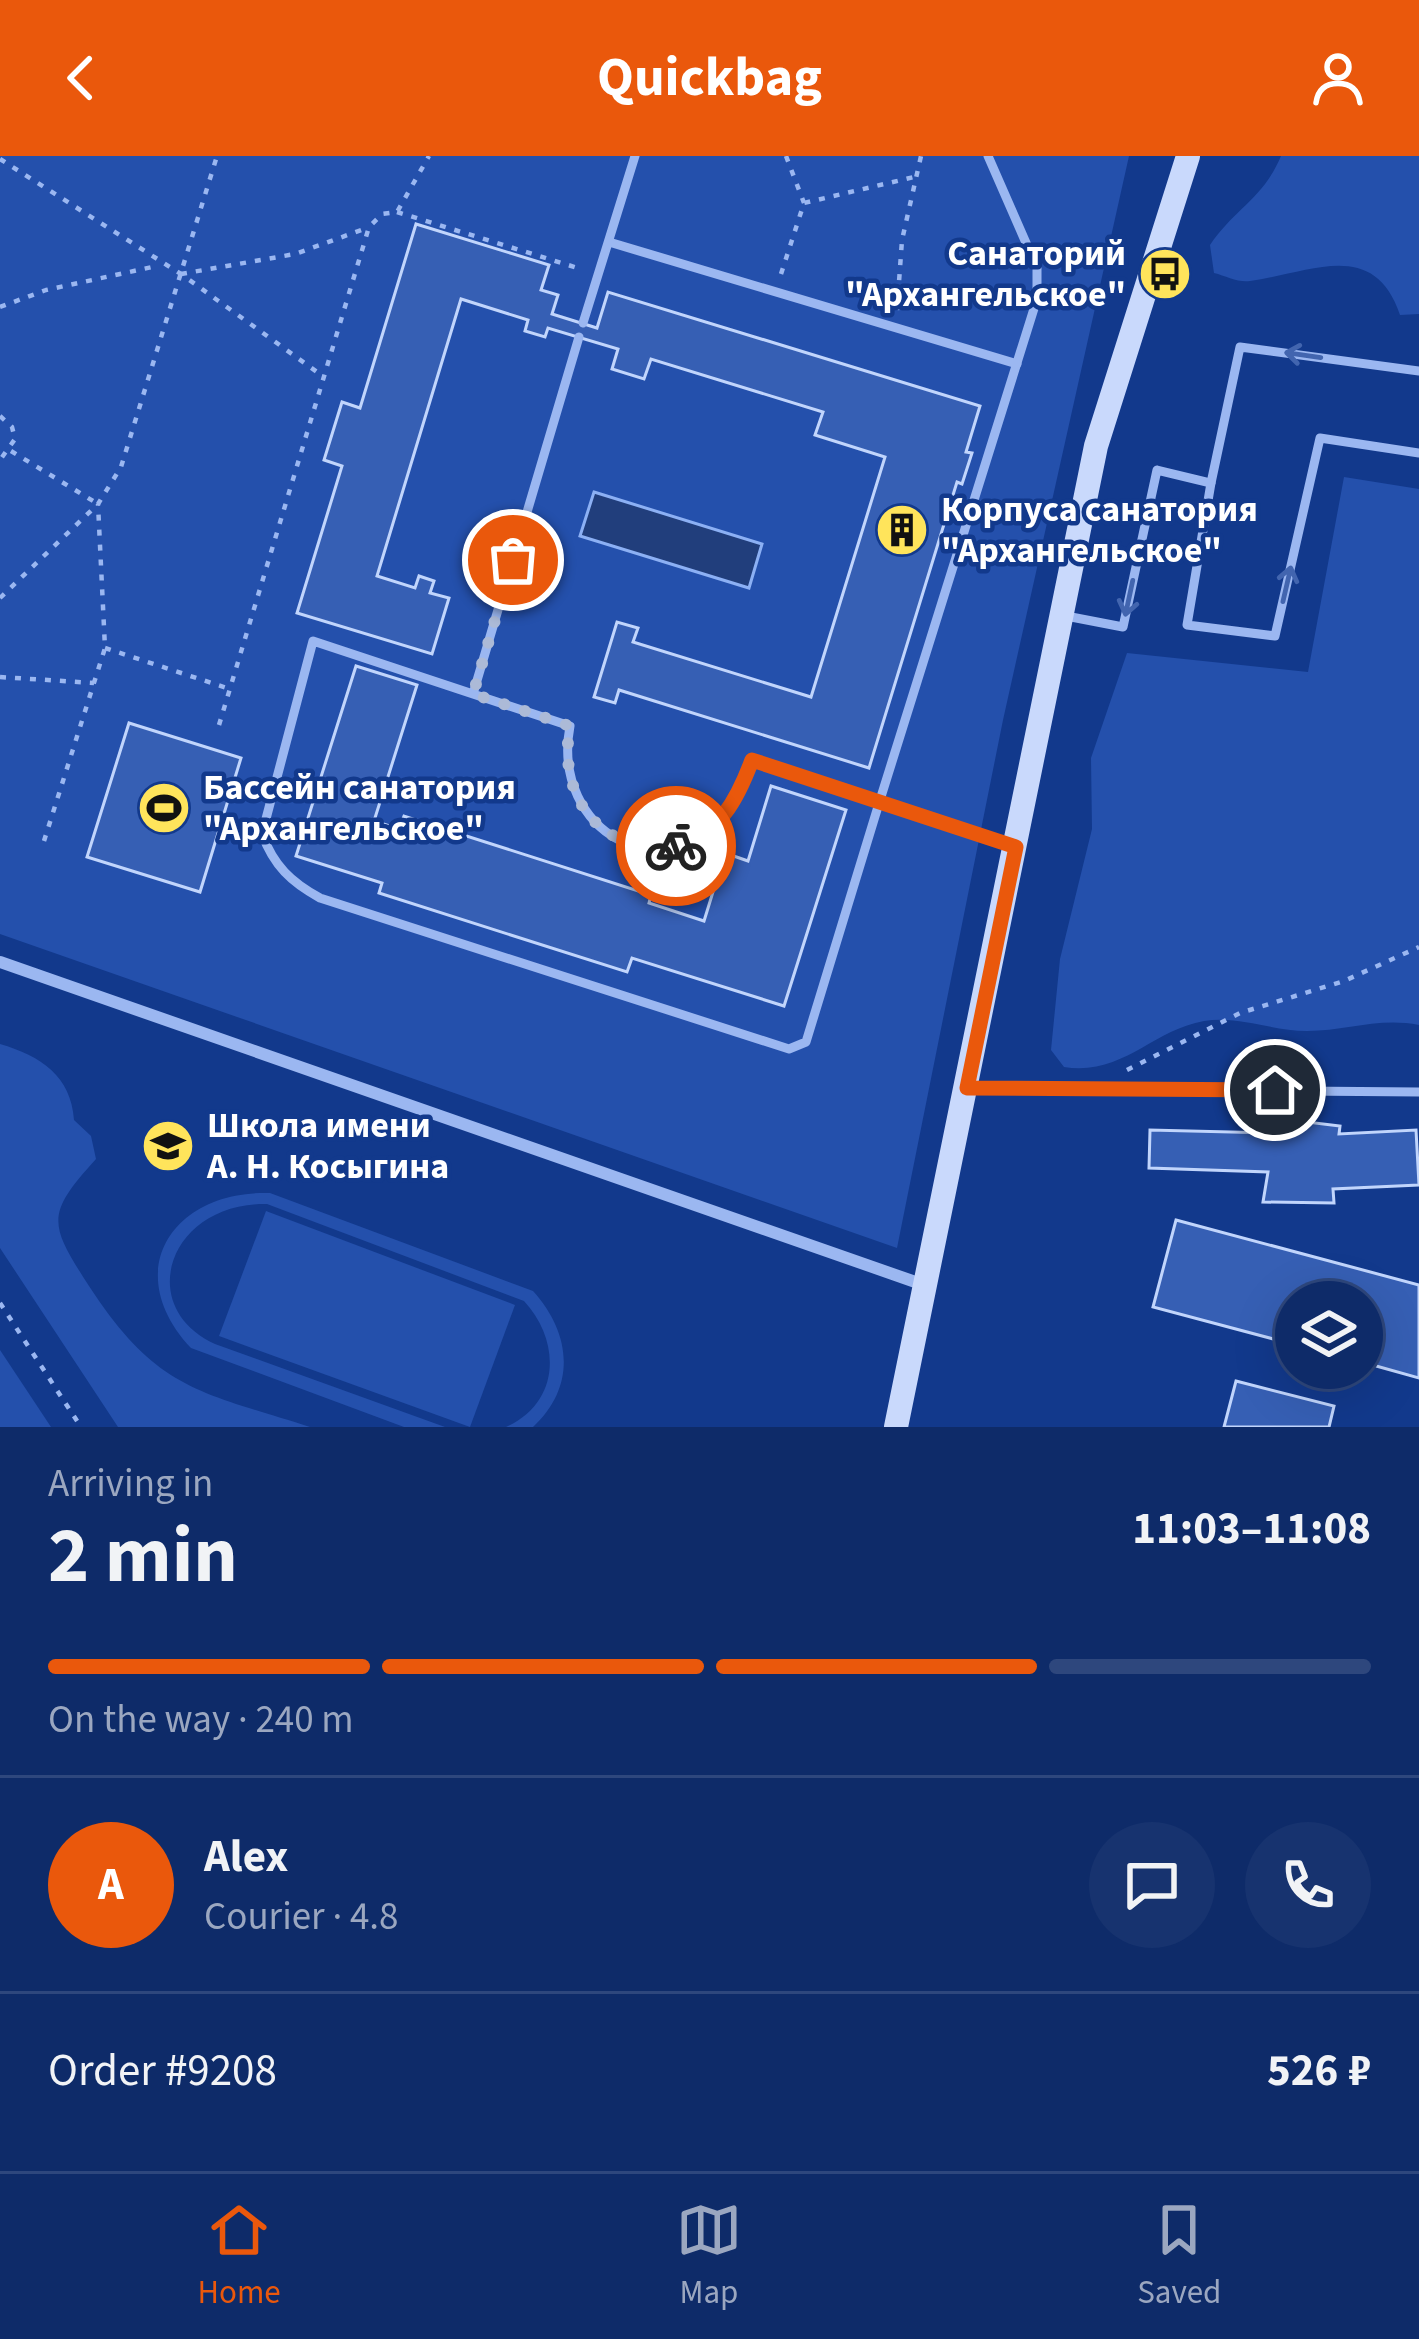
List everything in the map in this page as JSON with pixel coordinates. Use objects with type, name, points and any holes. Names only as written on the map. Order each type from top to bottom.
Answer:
[{"type":"street","points":[[896,1427],[1096,446],[1188,156]]},
{"type":"street","points":[[0,962],[926,1286]]},
{"type":"lane","points":[[583,323],[635,156]]},
{"type":"lane","points":[[988,156],[1037,268],[1036,299],[880,800],[812,1028],[806,1042],[789,1049],[320,898],[292,883],[270,856],[262,834],[313,641],[570,726],[565,754],[568,782],[580,808],[600,829],[625,843],[653,848],[681,845],[707,832],[728,813],[752,760],[880,800],[1016,847]]},
{"type":"lane","points":[[609,242],[1017,364]]},
{"type":"lane","points":[[473,694],[579,337]]},
{"type":"lane","points":[[1419,371],[1240,347],[1187,625],[1275,635],[1319,438],[1419,452]]},
{"type":"lane","points":[[1062,615],[1123,627],[1156,470],[1211,483]]},
{"type":"lane","points":[[967,1088],[1419,1092]]},
{"type":"path","points":[[0,598],[98,504],[121,467],[217,156]]},
{"type":"path","points":[[398,212],[429,156]]},
{"type":"path","points":[[776,291],[804,203],[786,156]]},
{"type":"path","points":[[896,327],[914,178],[921,156]]},
{"type":"path","points":[[0,159],[160,265],[181,274],[324,377]]},
{"type":"path","points":[[804,203],[914,178]]},
{"type":"path","points":[[181,274],[295,254],[369,227],[382,214],[398,212],[599,275]]},
{"type":"path","points":[[219,725],[369,227]]},
{"type":"path","points":[[0,307],[46,290],[160,265]]},
{"type":"path","points":[[0,416],[12,427],[11,451],[0,460]]},
{"type":"path","points":[[11,451],[98,504]]},
{"type":"path","points":[[44,841],[106,649],[98,504]]},
{"type":"path","points":[[106,649],[230,688]]},
{"type":"path","points":[[0,677],[94,683]]},
{"type":"path","points":[[1124,1072],[1240,1013],[1344,981],[1419,946]]},
{"type":"path","points":[[0,1303],[81,1427]]},
{"type":"shaded area","points":[[0,156],[1129,156],[1003,720],[897,1248],[0,934]]},
{"type":"shaded area","points":[[1281,156],[1419,156],[1419,314],[1400,315],[1389,291],[1357,268],[1317,268],[1246,281],[1214,273],[1210,245],[1266,183]]},
{"type":"shaded area","points":[[1344,477],[1419,489],[1419,1025],[1307,1031],[1204,1021],[1103,1065],[1064,1067],[1051,1050],[1060,959],[1092,829],[1091,758],[1127,653],[1308,672]]},
{"type":"shaded area","points":[[594,492],[762,544],[749,588],[580,536]]},
{"type":"shaded area","points":[[0,1044],[51,1070],[67,1091],[74,1120],[91,1136],[96,1159],[68,1194],[58,1220],[66,1248],[113,1320],[136,1347],[183,1382],[310,1427],[118,1427],[0,1248]]},
{"type":"shaded area","points":[[270,1193],[533,1291],[555,1324],[564,1359],[557,1394],[547,1411],[533,1427],[506,1427],[537,1402],[550,1370],[545,1334],[524,1301],[267,1204],[234,1208],[206,1220],[186,1237],[174,1259],[170,1282],[175,1306],[190,1327],[215,1344],[445,1427],[404,1427],[191,1348],[170,1319],[159,1291],[159,1264],[167,1240],[183,1220],[207,1205]]},
{"type":"shaded area","points":[[266,1211],[515,1305],[470,1427],[219,1336]]},
{"type":"shaded area","points":[[0,1350],[51,1427],[0,1427]]},
{"type":"building","name":"Корпуса санатория \"Архангельское\"","points":[[416,224],[549,265],[541,290],[558,295],[552,314],[597,328],[608,292],[980,406],[966,452],[972,453],[962,484],[957,482],[869,768],[619,690],[615,703],[594,697],[617,622],[638,628],[633,642],[811,697],[885,457],[815,435],[823,412],[651,359],[644,379],[612,369],[618,349],[548,328],[545,337],[525,331],[528,320],[461,299],[377,576],[415,588],[419,576],[434,581],[430,593],[449,598],[432,654],[297,613],[342,466],[324,460],[342,402],[360,408]]},
{"type":"building","points":[[356,666],[417,685],[374,821],[399,829],[404,816],[651,895],[649,903],[704,921],[725,853],[748,861],[771,786],[846,810],[784,1006],[632,958],[627,972],[379,893],[382,883],[296,856]]},
{"type":"building","name":"Бассейн санатория \"Архангельское\"","points":[[129,723],[241,758],[200,892],[87,857]]},
{"type":"building","points":[[1274,1118],[1340,1126],[1339,1134],[1416,1130],[1419,1185],[1333,1189],[1334,1203],[1263,1202],[1268,1172],[1149,1168],[1150,1130],[1272,1133]]},
{"type":"building","points":[[1176,1220],[1419,1285],[1419,1378],[1383,1368],[1383,1281],[1275,1281],[1275,1339],[1153,1307]]},
{"type":"building","points":[[1236,1381],[1334,1406],[1329,1427],[1224,1427]]},
{"type":"way so far","points":[[513,560],[473,694],[570,726],[565,754],[568,782],[580,808],[600,829],[625,843],[676,846]]},
{"type":"place","name":"Санаторий \"Архангельское\"","points":[[1165,274]]},
{"type":"place","name":"Корпуса санатория \"Архангельское\"","points":[[902,530]]},
{"type":"place","name":"Бассейн санатория \"Архангельское\"","points":[[164,808]]},
{"type":"place","name":"Школа имени А. Н. Косыгина","points":[[168,1146]]},
{"type":"route","points":[[676,846],[707,832],[728,813],[752,760],[1016,847],[967,1088],[1275,1090]]}]
